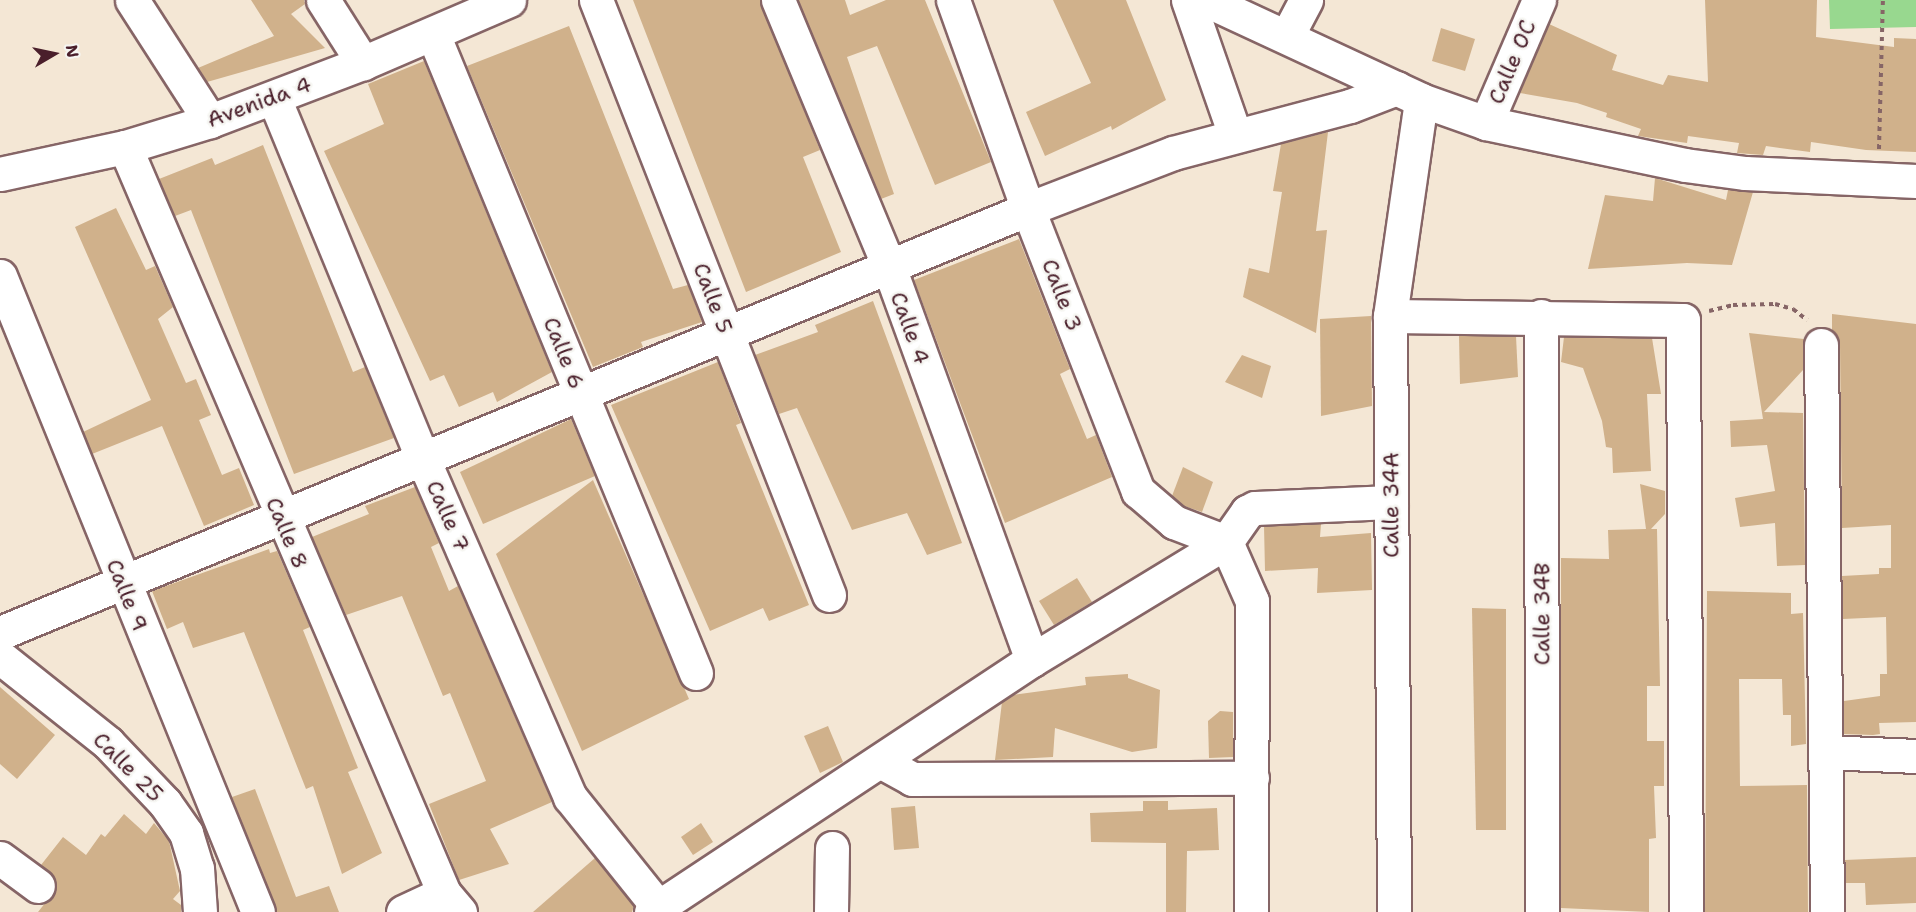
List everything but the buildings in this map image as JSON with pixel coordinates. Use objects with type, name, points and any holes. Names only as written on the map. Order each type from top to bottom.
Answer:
[{"type":"street","points":[[132,0],[210,120]]},
{"type":"street","points":[[322,0],[363,63]]},
{"type":"street","name":"Avenida 4","points":[[0,174],[125,147],[210,120],[363,63],[509,0]]},
{"type":"street","name":"Calle 5","points":[[596,0],[829,595]]},
{"type":"street","name":"Calle 4","points":[[778,0],[889,267],[1032,660]]},
{"type":"street","name":"Calle 3","points":[[953,0],[1028,209],[1138,491],[1173,522],[1226,542]]},
{"type":"street","points":[[1188,0],[1235,135]]},
{"type":"street","points":[[1206,0],[1409,94],[1486,123],[1684,165],[1745,174],[1916,181]]},
{"type":"street","points":[[1287,36],[1306,0]]},
{"type":"street","name":"Calle 0C","points":[[1486,123],[1539,0]]},
{"type":"street","name":"Calle 6","points":[[433,34],[696,673]]},
{"type":"street","points":[[0,633],[1028,209],[1173,153],[1350,106],[1409,94]]},
{"type":"street","name":"Calle 34A","points":[[1394,912],[1390,315],[1409,94]]},
{"type":"street","name":"Calle 7","points":[[274,98],[423,459],[570,797],[657,910]]},
{"type":"street","name":"Calle 8","points":[[125,147],[280,518],[452,903]]},
{"type":"street","name":"Calle 9","points":[[0,276],[121,583],[258,912]]},
{"type":"street","points":[[1390,315],[1683,320],[1686,912]]},
{"type":"street","name":"Calle 34B","points":[[1541,316],[1542,912]]},
{"type":"street","points":[[1821,345],[1827,912]]},
{"type":"street","points":[[657,910],[1032,660],[1226,542],[1246,512],[1255,507],[1391,502]]},
{"type":"street","points":[[1226,542],[1252,601],[1251,912]]},
{"type":"street","name":"Calle 25","points":[[0,657],[108,743],[165,803],[186,832],[197,868],[201,912]]},
{"type":"street","points":[[1825,752],[1916,756]]},
{"type":"street","points":[[880,761],[912,778],[1252,778]]},
{"type":"street","points":[[831,912],[832,848]]},
{"type":"street","points":[[0,858],[38,886]]},
{"type":"street","points":[[402,912],[452,903]]},
{"type":"path","points":[[1878,179],[1883,0]]},
{"type":"path","points":[[1683,320],[1733,304],[1775,304],[1793,309],[1809,322],[1821,345]]},
{"type":"green space","points":[[1829,0],[1916,0],[1916,27],[1830,29]]}]
